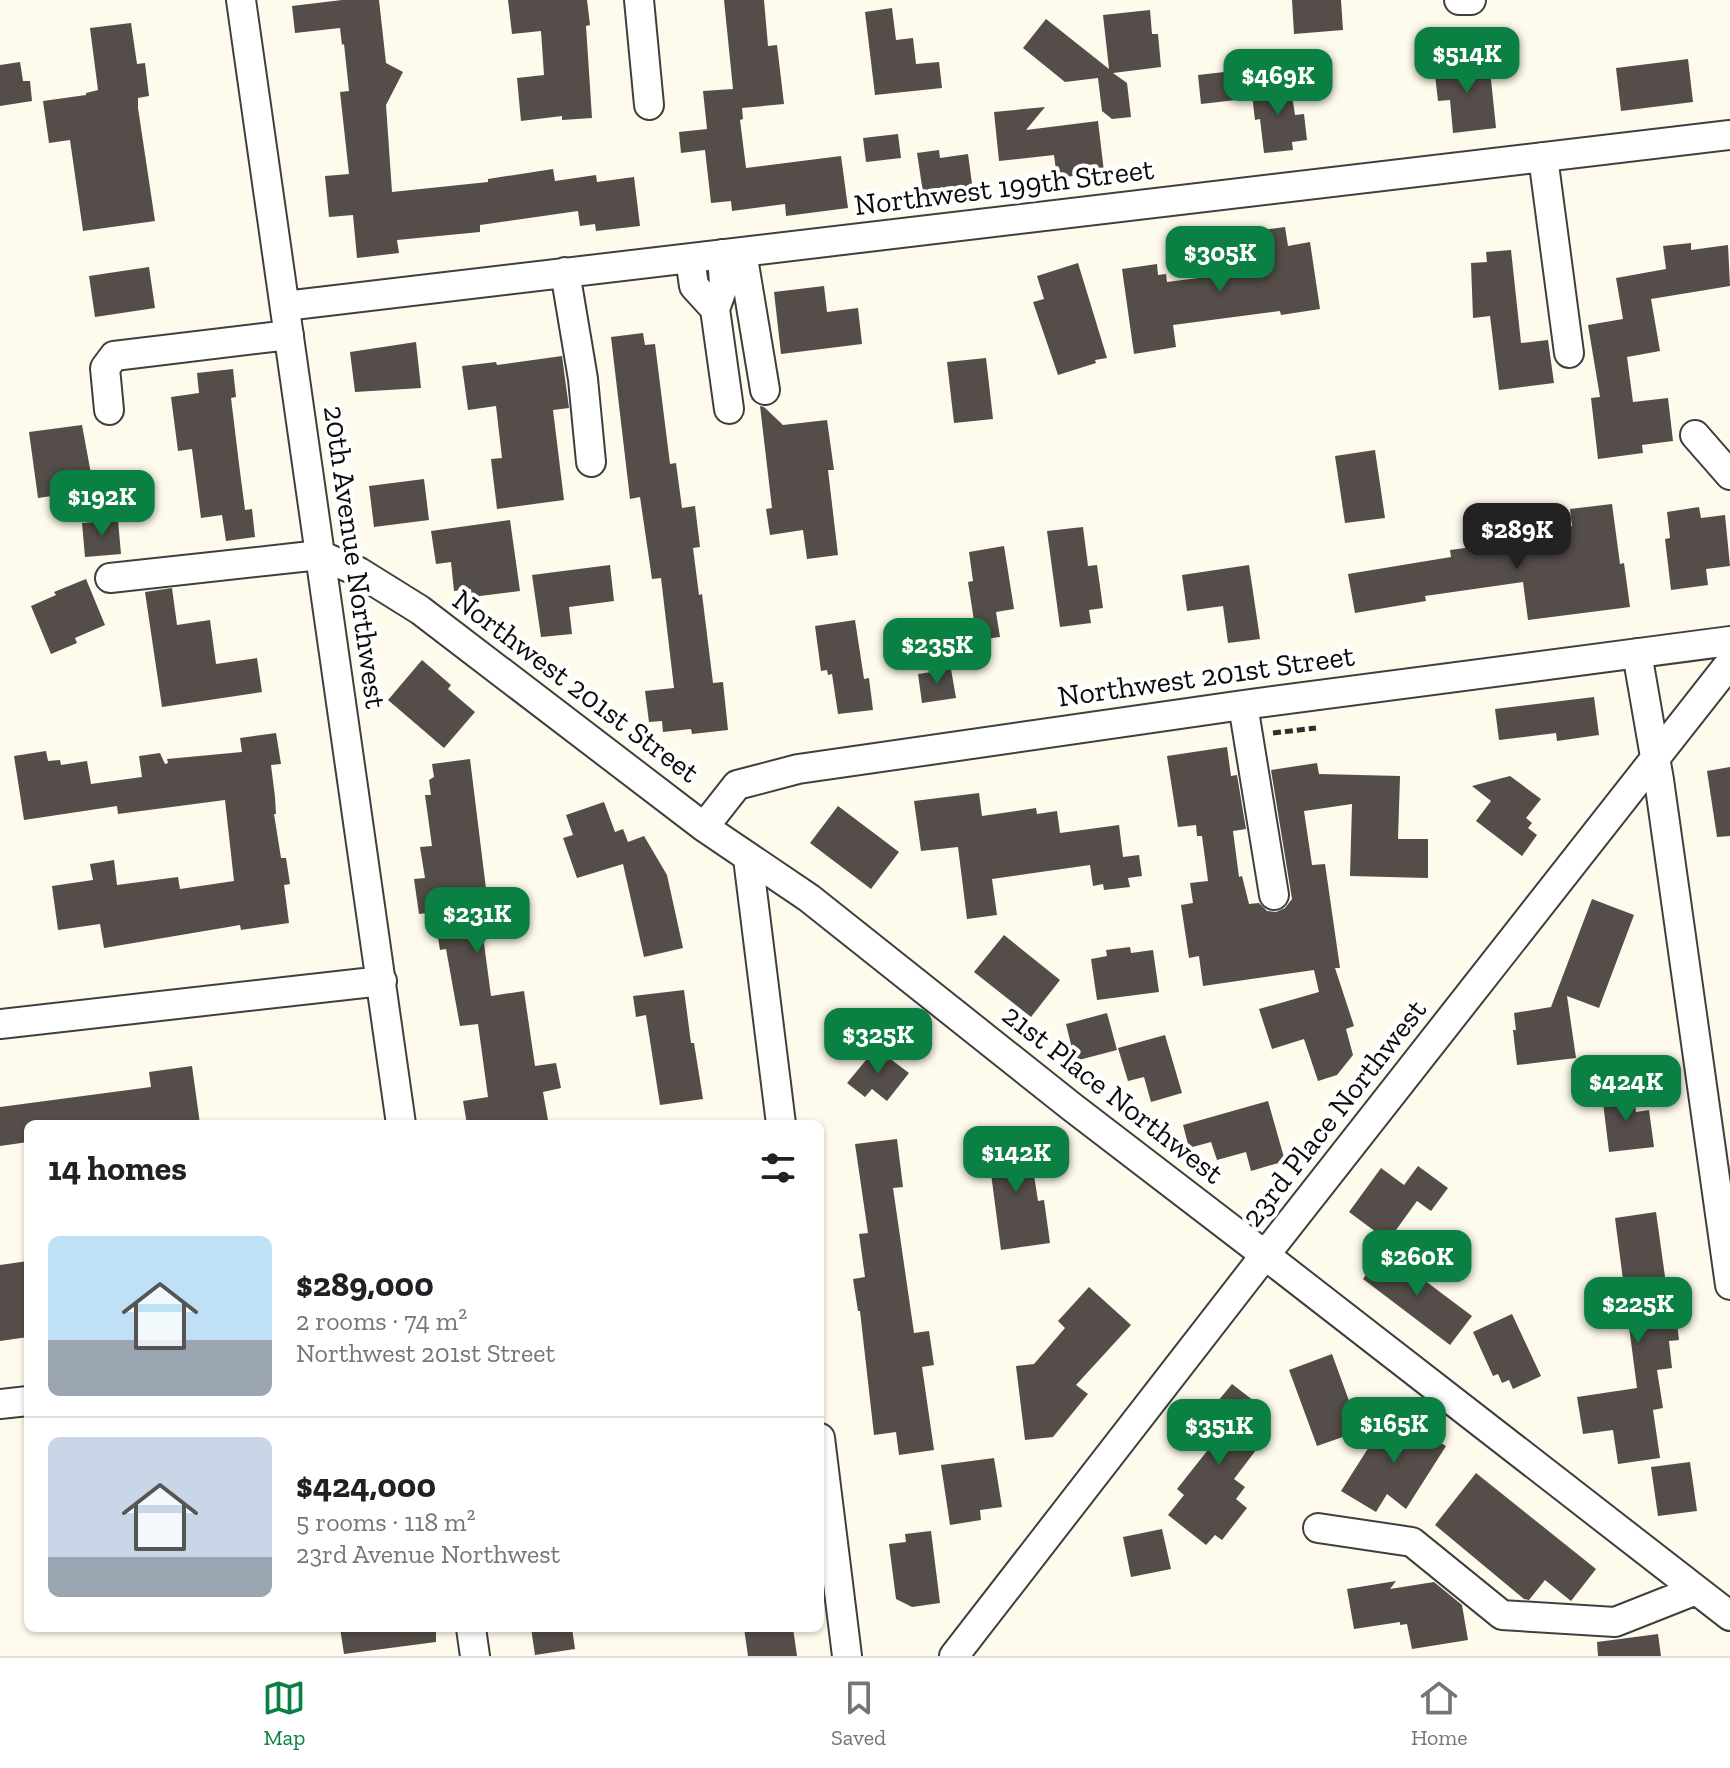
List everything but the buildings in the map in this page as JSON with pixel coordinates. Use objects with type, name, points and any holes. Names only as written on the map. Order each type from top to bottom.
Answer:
[{"type":"street","name":"20th Avenue Northwest","points":[[241,0],[400,1120]]},
{"type":"street","points":[[639,0],[649,105]]},
{"type":"street","points":[[1459,0],[1471,0]]},
{"type":"street","name":"Northwest 199th Street","points":[[285,306],[1730,135]]},
{"type":"street","points":[[1543,157],[1569,353]]},
{"type":"street","points":[[729,409],[715,309],[732,253]]},
{"type":"street","points":[[732,253],[765,390]]},
{"type":"street","points":[[690,258],[694,286],[715,309]]},
{"type":"street","points":[[565,272],[583,379],[591,462]]},
{"type":"street","points":[[109,410],[105,368],[114,356],[289,335]]},
{"type":"street","points":[[1695,435],[1730,475]]},
{"type":"street","points":[[110,578],[320,555]]},
{"type":"street","name":"Northwest 201st Street","points":[[320,555],[359,572],[420,610],[704,827],[737,785],[798,769],[1243,705],[1730,641]]},
{"type":"street","points":[[1637,653],[1655,758],[1730,1285]]},
{"type":"street","name":"23rd Place Northwest","points":[[1730,663],[1265,1255],[1730,1616]]},
{"type":"street","points":[[1243,705],[1274,895]]},
{"type":"street","name":"21st Place Northwest","points":[[704,827],[809,898],[1072,1107],[1265,1255]]},
{"type":"street","points":[[748,858],[781,1120]]},
{"type":"street","points":[[0,1024],[382,981]]},
{"type":"street","points":[[954,1656],[1265,1255]]},
{"type":"street","points":[[0,1404],[24,1401]]},
{"type":"street","points":[[824,1470],[847,1656]]},
{"type":"street","points":[[1318,1528],[1412,1542],[1502,1615],[1615,1622],[1696,1590]]},
{"type":"street","points":[[472,1632],[475,1656]]}]
